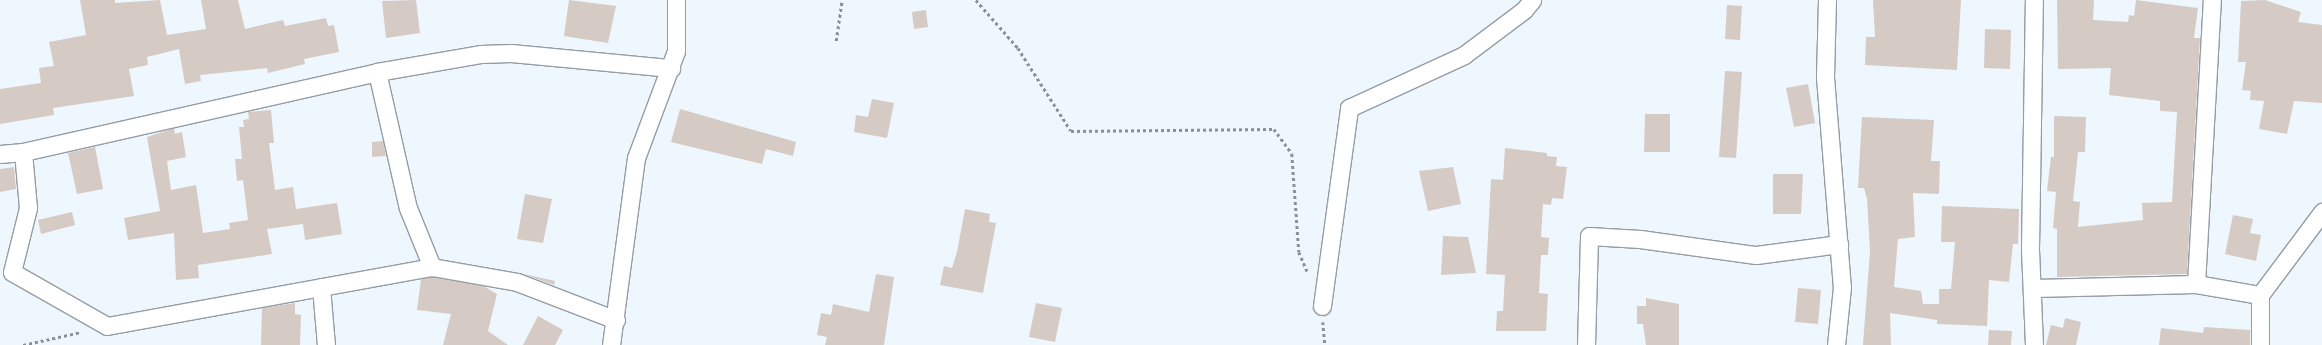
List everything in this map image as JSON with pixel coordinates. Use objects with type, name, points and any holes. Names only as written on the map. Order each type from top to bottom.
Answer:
[{"type":"street","points":[[611,345],[616,320],[636,158],[671,68],[676,51],[676,0]]},
{"type":"street","points":[[1322,306],[1349,108],[1464,55],[1524,10],[1532,0]]},
{"type":"street","points":[[1827,0],[1825,77],[1842,287],[1836,345]]},
{"type":"street","points":[[2034,0],[2030,249],[2034,288],[2034,345]]},
{"type":"street","points":[[2196,284],[2212,0]]},
{"type":"street","points":[[0,154],[23,152],[376,72],[481,54],[511,53],[671,68]]},
{"type":"street","points":[[376,72],[408,208],[432,267]]},
{"type":"street","points":[[23,152],[28,208],[12,272],[107,326],[432,267],[517,282],[616,320]]},
{"type":"street","points":[[2260,345],[2260,295],[2322,212]]},
{"type":"street","points":[[1586,345],[1589,236],[1640,239],[1756,254],[1838,244]]},
{"type":"street","points":[[2034,288],[2196,284],[2260,295]]},
{"type":"street","points":[[321,287],[326,345]]},
{"type":"path","points":[[836,41],[842,0]]},
{"type":"path","points":[[976,0],[1018,48],[1071,131],[1274,129],[1292,154],[1300,252],[1311,279]]},
{"type":"path","points":[[1322,306],[1325,345]]},
{"type":"path","points":[[23,345],[107,326]]},
{"type":"building","points":[[80,0],[115,0],[115,3],[160,0],[167,35],[206,29],[201,0],[238,0],[245,29],[283,20],[285,26],[326,18],[328,26],[334,25],[339,52],[304,59],[305,64],[268,73],[267,68],[200,75],[201,81],[185,84],[179,49],[147,57],[148,65],[129,69],[134,96],[53,108],[54,115],[0,124],[0,89],[41,83],[39,68],[54,66],[49,42],[86,35]]},
{"type":"building","points":[[416,0],[420,33],[386,38],[382,1]]},
{"type":"building","points":[[569,0],[616,6],[608,43],[564,36]]},
{"type":"building","points":[[1873,0],[1961,0],[1957,70],[1865,65],[1866,37],[1875,37]]},
{"type":"building","points":[[2057,0],[2094,0],[2093,20],[2128,22],[2129,15],[2134,16],[2136,0],[2198,8],[2194,38],[2200,38],[2187,274],[2057,277],[2057,229],[2053,228],[2056,192],[2047,191],[2051,157],[2054,157],[2054,116],[2086,117],[2085,152],[2078,152],[2073,201],[2080,202],[2078,227],[2143,220],[2142,203],[2172,202],[2177,112],[2160,111],[2160,101],[2109,95],[2111,68],[2058,69]]},
{"type":"building","points":[[2265,0],[2301,12],[2298,22],[2322,25],[2322,103],[2294,101],[2287,134],[2259,129],[2264,101],[2250,100],[2251,91],[2242,90],[2246,62],[2238,62],[2241,1]]},
{"type":"building","points":[[1727,5],[1742,6],[1740,40],[1725,39]]},
{"type":"building","points":[[926,10],[928,27],[914,29],[912,12]]},
{"type":"building","points":[[1985,29],[2011,30],[2010,69],[1984,68]]},
{"type":"building","points":[[1725,71],[1742,72],[1736,158],[1719,157]]},
{"type":"building","points":[[1808,84],[1815,123],[1794,127],[1786,88]]},
{"type":"building","points":[[872,99],[894,103],[887,138],[854,132],[856,115],[868,117]]},
{"type":"building","points":[[680,109],[796,142],[793,156],[766,149],[762,164],[671,142]]},
{"type":"building","points":[[271,110],[274,143],[269,143],[275,190],[293,187],[296,209],[337,203],[342,234],[305,240],[303,224],[267,229],[272,254],[198,265],[199,278],[176,280],[174,233],[128,240],[124,218],[160,211],[147,137],[174,128],[175,134],[182,132],[186,157],[167,161],[171,190],[196,185],[203,233],[230,229],[229,223],[248,220],[243,180],[237,181],[235,159],[242,159],[239,127],[244,127],[243,120],[249,119],[248,112]]},
{"type":"building","points":[[1645,114],[1670,114],[1670,152],[1644,152]]},
{"type":"building","points":[[1862,117],[1934,120],[1931,161],[1940,161],[1939,194],[1913,193],[1915,237],[1898,239],[1894,287],[1921,291],[1923,304],[1939,304],[1939,289],[1951,289],[1955,242],[1941,242],[1942,206],[2019,209],[2018,244],[2013,244],[2009,282],[1989,280],[1987,326],[1937,324],[1937,320],[1890,313],[1891,345],[1863,345],[1870,251],[1867,199],[1864,188],[1858,188]]},
{"type":"building","points":[[383,141],[386,156],[372,157],[372,142]]},
{"type":"building","points":[[95,147],[103,189],[77,194],[68,153]]},
{"type":"building","points":[[1505,148],[1547,153],[1547,156],[1557,157],[1556,166],[1567,167],[1563,199],[1552,198],[1551,205],[1543,204],[1541,237],[1549,238],[1548,255],[1541,255],[1539,293],[1548,294],[1546,331],[1496,331],[1497,311],[1503,311],[1505,275],[1486,274],[1491,179],[1503,180]]},
{"type":"building","points":[[14,167],[16,189],[0,192],[0,169]]},
{"type":"building","points":[[1453,167],[1461,204],[1428,211],[1419,171]]},
{"type":"building","points":[[1773,174],[1803,174],[1801,214],[1773,214]]},
{"type":"building","points":[[525,194],[552,199],[543,243],[517,239]]},
{"type":"building","points":[[965,209],[990,214],[989,222],[996,223],[983,293],[940,285],[944,266],[952,268],[957,252]]},
{"type":"building","points":[[72,212],[75,225],[41,234],[38,220]]},
{"type":"building","points":[[2233,215],[2253,219],[2250,233],[2261,235],[2256,261],[2225,254]]},
{"type":"building","points":[[1443,236],[1468,237],[1476,273],[1441,275]]},
{"type":"building","points":[[523,274],[555,281],[554,285]]},
{"type":"building","points":[[876,274],[894,277],[884,345],[825,345],[827,337],[817,335],[821,313],[831,315],[833,304],[869,312]]},
{"type":"building","points":[[432,277],[483,286],[497,294],[488,331],[508,345],[443,345],[451,314],[417,310],[421,279]]},
{"type":"building","points":[[1798,288],[1821,290],[1818,324],[1795,322]]},
{"type":"building","points":[[1646,298],[1679,304],[1679,345],[1646,345],[1643,324],[1637,324],[1637,306],[1646,306]]},
{"type":"building","points":[[295,303],[295,314],[301,315],[300,345],[261,345],[262,308]]},
{"type":"building","points":[[1036,303],[1062,308],[1055,342],[1029,337]]},
{"type":"building","points":[[538,316],[563,330],[555,345],[523,345]]},
{"type":"building","points":[[2065,318],[2081,322],[2076,345],[2046,345],[2051,325],[2063,328]]},
{"type":"building","points":[[2204,327],[2250,330],[2250,345],[2159,345],[2161,328],[2203,333]]},
{"type":"building","points":[[1989,330],[2012,331],[2011,345],[1988,345]]}]
